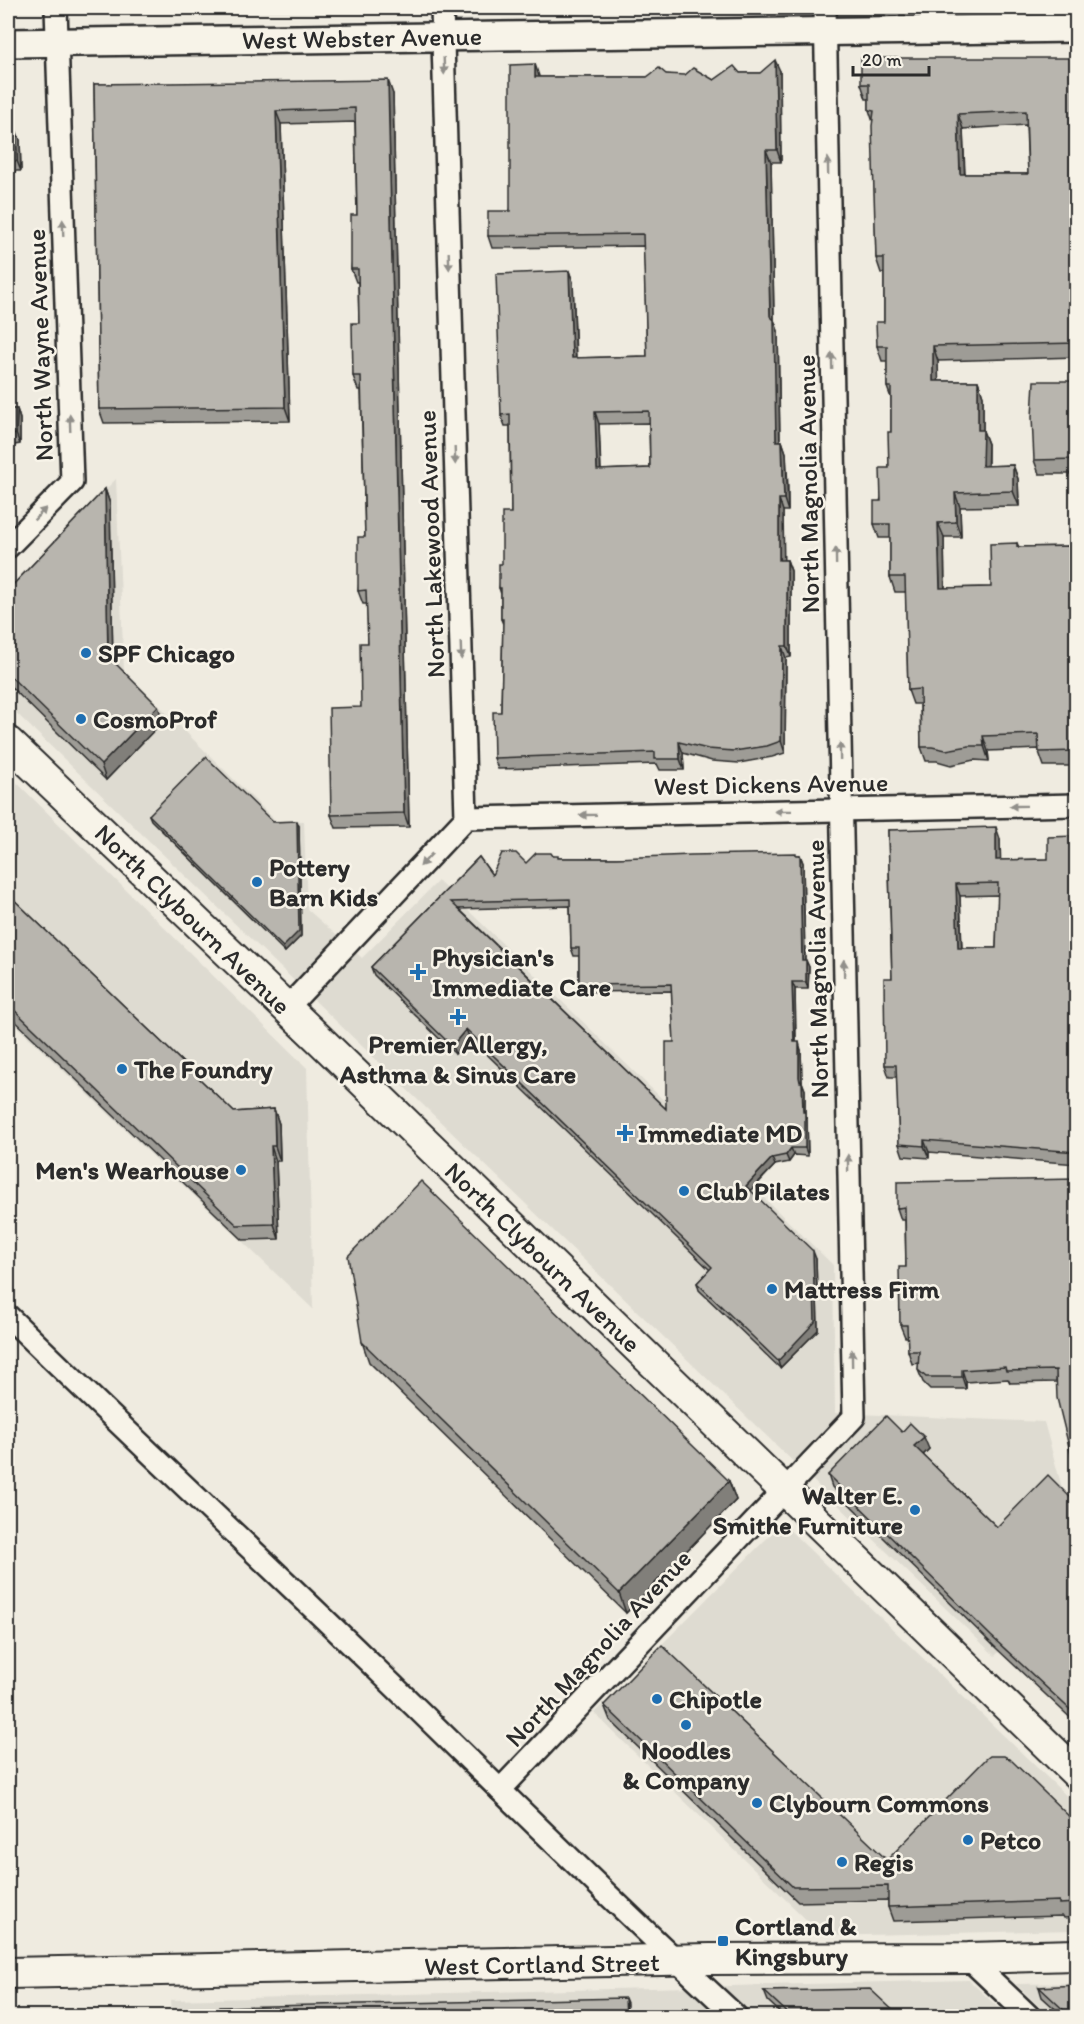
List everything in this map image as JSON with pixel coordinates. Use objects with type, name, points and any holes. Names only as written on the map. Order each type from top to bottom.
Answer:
[{"type":"main road","name":"North Clybourn Avenue","points":[[8,742],[287,1008],[1077,1773]]},
{"type":"main road","name":"West Cortland Street","points":[[8,1973],[1077,1955]]},
{"type":"street","name":"North Wayne Avenue","points":[[8,547],[72,482],[56,8]]},
{"type":"street","name":"North Lakewood Avenue","points":[[442,8],[466,818]]},
{"type":"street","name":"West Webster Avenue","points":[[8,43],[443,36],[825,19],[1077,28]]},
{"type":"street","name":"North Magnolia Avenue","points":[[500,1790],[854,1417],[825,19]]},
{"type":"street","name":"West Dickens Avenue","points":[[466,818],[1077,805]]},
{"type":"street","points":[[287,1008],[466,818]]},
{"type":"street","points":[[8,1316],[736,2016]]},
{"type":"street","points":[[968,1958],[1029,2016]]},
{"type":"shaded area","points":[[116,479],[124,671],[275,820],[304,821],[307,909],[362,958],[438,881],[833,1265],[835,1413],[1044,1422],[1076,1539],[1076,1571],[995,1656],[8,705],[8,588]]},
{"type":"shaded area","name":"The Foundry","points":[[8,774],[307,1068],[313,1309],[8,1018]]},
{"type":"shaded area","name":"Clybourn Commons","points":[[782,1523],[1076,1805],[1076,1930],[823,1936],[594,1713]]},
{"type":"shaded area","points":[[969,1980],[1007,2016],[171,2016],[170,2000]]},
{"type":"shaded area","points":[[1076,1983],[1076,2016],[1049,2016],[1016,1984]]},
{"type":"building","points":[[1077,55],[1077,343],[933,346],[933,381],[978,381],[978,430],[983,430],[982,466],[1013,465],[1013,491],[955,493],[956,522],[938,523],[940,588],[991,587],[990,544],[1017,543],[1017,547],[1077,546],[1077,751],[1039,752],[1038,734],[983,736],[984,746],[946,750],[921,747],[920,689],[908,690],[905,577],[890,577],[890,524],[874,524],[874,501],[881,501],[880,468],[889,468],[888,432],[891,432],[891,387],[887,387],[887,346],[877,346],[876,322],[884,322],[884,258],[876,258],[872,126],[874,111],[869,110],[869,84],[861,84],[861,58],[1073,58]],"holes":[[[1026,111],[1028,174],[960,174],[958,114]]]},
{"type":"building","points":[[775,60],[777,150],[766,150],[770,316],[774,320],[776,441],[782,441],[784,499],[779,499],[779,560],[787,560],[787,646],[782,646],[781,741],[767,746],[734,751],[708,749],[679,742],[680,759],[655,759],[655,752],[494,758],[493,712],[501,712],[503,619],[501,619],[499,564],[502,564],[502,513],[511,513],[510,414],[501,415],[496,274],[569,271],[572,358],[647,356],[643,234],[488,236],[488,211],[510,211],[510,65],[535,64],[535,77],[647,77],[659,68],[666,74],[685,75],[693,68],[714,80],[734,66],[740,73],[760,73]],"holes":[[[649,411],[650,468],[597,470],[595,412]]]},
{"type":"building","points":[[388,80],[404,813],[331,815],[329,708],[361,707],[360,643],[368,643],[366,590],[358,591],[358,537],[365,537],[361,376],[353,376],[352,323],[359,323],[358,269],[351,269],[351,215],[357,215],[355,108],[276,111],[285,407],[99,409],[94,84]]},
{"type":"building","points":[[8,130],[16,130],[17,161],[8,161]]},
{"type":"building","points":[[1034,381],[1077,381],[1077,459],[1034,460],[1032,417]]},
{"type":"building","points":[[8,409],[17,409],[16,434],[8,436]]},
{"type":"building","points":[[105,489],[108,656],[158,706],[101,765],[8,674],[8,590]]},
{"type":"building","name":"Pottery Barn Kids","points":[[206,757],[273,822],[297,821],[299,931],[283,947],[149,815]]},
{"type":"building","points":[[996,827],[996,860],[1048,859],[1048,837],[1077,836],[1077,1152],[924,1140],[924,1146],[899,1144],[896,1065],[885,1065],[884,978],[892,978],[888,830]],"holes":[[[998,883],[996,948],[958,948],[956,884]]]},
{"type":"building","points":[[502,853],[516,853],[526,863],[536,853],[551,853],[558,858],[796,853],[800,855],[802,960],[806,960],[806,982],[792,982],[794,1042],[799,1042],[799,1077],[802,1082],[803,1112],[805,1112],[805,1148],[791,1148],[786,1155],[772,1158],[746,1186],[813,1251],[815,1322],[778,1361],[697,1283],[712,1267],[466,1029],[452,1046],[371,967],[479,857],[492,875]],"holes":[[[570,899],[571,948],[579,948],[579,985],[671,984],[674,1042],[666,1042],[666,1109],[451,902]]]},
{"type":"building","name":"The Foundry","points":[[8,894],[234,1112],[274,1109],[275,1146],[271,1146],[274,1224],[237,1225],[8,1004]]},
{"type":"building","points":[[1077,1179],[1077,1479],[1057,1398],[1056,1370],[1006,1371],[1005,1367],[962,1370],[962,1377],[926,1377],[918,1370],[919,1351],[908,1351],[907,1325],[900,1325],[899,1267],[906,1267],[905,1207],[897,1208],[897,1182]]},
{"type":"building","points":[[421,1181],[729,1481],[619,1593],[362,1342],[348,1256]]},
{"type":"building","points":[[886,1416],[902,1432],[910,1423],[924,1437],[914,1446],[997,1527],[1048,1475],[1077,1504],[1077,1716],[991,1636],[828,1475]]},
{"type":"building","name":"Clybourn Commons","points":[[662,1645],[887,1860],[986,1759],[990,1756],[1004,1756],[1010,1759],[1077,1824],[1077,1903],[1059,1904],[1059,1901],[888,1907],[888,1886],[793,1887],[604,1705]]},
{"type":"building","points":[[1077,1985],[1077,2016],[1070,2016],[1039,1987]]},
{"type":"building","points":[[870,1989],[899,2016],[791,2016],[764,1991]]},
{"type":"building","points":[[625,1998],[626,2016],[220,2016],[219,2007]]},
{"type":"place","name":"SPF Chicago","points":[[86,653]]},
{"type":"place","name":"CosmoProf","points":[[81,719]]},
{"type":"place","name":"Pottery Barn Kids","points":[[257,882]]},
{"type":"place","name":"Physician's Immediate Care","points":[[418,972]]},
{"type":"place","name":"Premier Allergy, Asthma & Sinus Care","points":[[458,1017]]},
{"type":"place","name":"The Foundry","points":[[122,1069]]},
{"type":"place","name":"Immediate MD","points":[[625,1133]]},
{"type":"place","name":"Men's Wearhouse","points":[[241,1170]]},
{"type":"place","name":"Club Pilates","points":[[684,1191]]},
{"type":"place","name":"Mattress Firm","points":[[772,1289]]},
{"type":"place","name":"Walter E. Smithe Furniture","points":[[915,1510]]},
{"type":"place","name":"Chipotle","points":[[657,1699]]},
{"type":"place","name":"Noodles & Company","points":[[686,1725]]},
{"type":"place","name":"Clybourn Commons","points":[[757,1803]]},
{"type":"place","name":"Petco","points":[[968,1840]]},
{"type":"place","name":"Regis","points":[[842,1862]]},
{"type":"place","name":"Cortland & Kingsbury","points":[[723,1941]]}]
